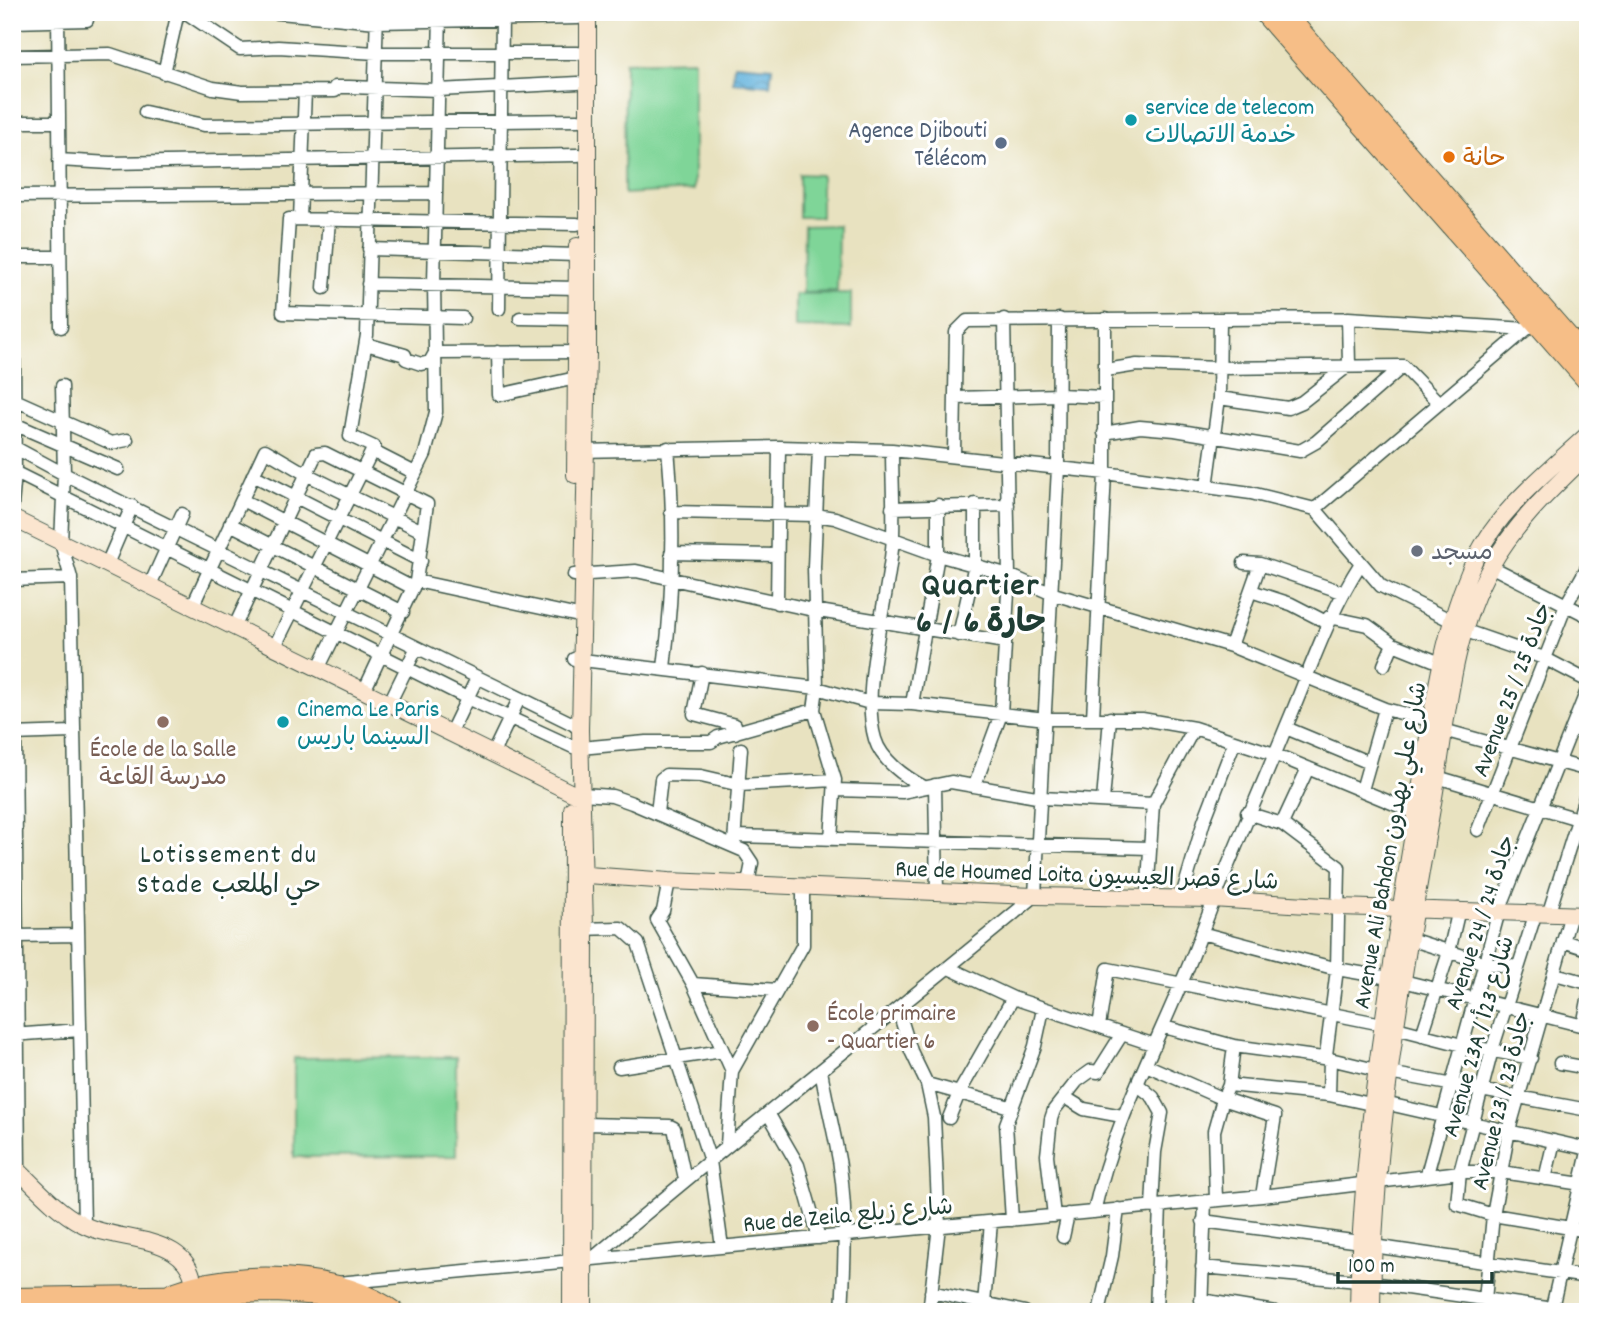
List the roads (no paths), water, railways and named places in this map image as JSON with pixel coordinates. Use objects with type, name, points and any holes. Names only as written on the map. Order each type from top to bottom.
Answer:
[{"type":"main road","points":[[1262,12],[1530,326],[1588,383]]},
{"type":"main road","points":[[1285,12],[1588,358]]},
{"type":"main road","points":[[12,1297],[172,1292],[269,1278],[309,1279],[336,1284],[385,1304],[396,1312]]},
{"type":"main road","points":[[195,1290],[323,1296],[368,1312]]},
{"type":"street","points":[[164,73],[178,12]]},
{"type":"street","points":[[185,12],[240,49],[278,47],[439,54],[578,53]]},
{"type":"street","points":[[269,12],[377,17],[582,14]]},
{"type":"street","points":[[581,451],[576,378],[582,352],[576,319],[578,53],[582,14]]},
{"type":"street","points":[[582,14],[582,352],[576,727],[578,1096],[584,1312]]},
{"type":"street","points":[[499,309],[502,16]]},
{"type":"street","points":[[12,22],[58,17],[87,20]]},
{"type":"street","points":[[58,17],[61,327]]},
{"type":"street","points":[[274,648],[374,447],[350,436],[366,344],[368,315],[377,17]]},
{"type":"street","points":[[318,669],[425,454],[436,412],[434,284],[440,17]]},
{"type":"street","points":[[12,56],[110,54],[164,73],[233,90],[305,91],[375,87],[438,90],[578,83]]},
{"type":"street","points":[[300,219],[305,91]]},
{"type":"street","points":[[145,112],[204,125],[578,120]]},
{"type":"street","points":[[12,506],[15,400],[12,124],[59,122]]},
{"type":"street","points":[[59,160],[110,163],[436,157],[499,159],[578,155]]},
{"type":"street","points":[[12,196],[59,193],[436,193]]},
{"type":"street","points":[[463,318],[283,313],[289,219],[577,224]]},
{"type":"street","points":[[324,288],[329,219]]},
{"type":"street","points":[[369,249],[577,255]]},
{"type":"street","points":[[13,257],[60,257]]},
{"type":"street","points":[[368,284],[577,288]]},
{"type":"street","points":[[1315,509],[1548,311]]},
{"type":"street","points":[[520,318],[576,319]]},
{"type":"street","points":[[954,454],[958,328],[967,321],[1348,318],[1530,326]]},
{"type":"street","points":[[1348,318],[1349,365]]},
{"type":"street","points":[[975,785],[1001,714],[1009,575],[1009,463],[1004,397],[1003,319]]},
{"type":"street","points":[[1093,718],[1105,472],[1105,319]]},
{"type":"street","points":[[1207,487],[1219,398],[1220,319]]},
{"type":"street","points":[[582,1260],[951,968],[1035,896],[1058,468],[1059,320]]},
{"type":"street","points":[[366,344],[405,355],[406,359],[421,364],[430,362],[435,353]]},
{"type":"street","points":[[498,352],[499,395],[576,378]]},
{"type":"street","points":[[435,353],[582,352]]},
{"type":"street","points":[[1106,370],[1137,365],[1219,369],[1403,366],[1439,403]]},
{"type":"street","points":[[1219,398],[1288,408],[1302,402],[1349,365]]},
{"type":"street","points":[[1104,433],[1140,427],[1300,451],[1307,448],[1403,366]]},
{"type":"street","points":[[61,386],[64,474],[61,543],[71,578],[84,1226]]},
{"type":"street","points":[[956,398],[1059,395],[1104,397]]},
{"type":"street","points":[[15,400],[111,443],[127,440]]},
{"type":"street","points":[[14,423],[63,447],[118,469]]},
{"type":"street","name":"Avenue Ali Bahdon شارع علي بهدون","points":[[1358,1312],[1365,1282],[1369,1183],[1378,1104],[1407,909],[1416,813],[1470,570],[1489,535],[1509,509],[1588,434]]},
{"type":"street","points":[[14,446],[64,474],[576,727]]},
{"type":"street","points":[[581,451],[779,447],[892,450],[954,454],[1009,463],[1105,472],[1251,493],[1315,509],[1381,586],[1459,626],[1544,659],[1588,681]]},
{"type":"street","points":[[777,603],[779,447]]},
{"type":"street","points":[[664,668],[670,618],[671,512],[668,448]]},
{"type":"street","points":[[820,448],[815,515],[813,610],[817,688],[814,710],[836,785],[831,839]]},
{"type":"street","points":[[192,607],[265,450],[306,474],[422,531]]},
{"type":"street","points":[[892,450],[893,537],[870,702],[875,741],[884,756],[901,772],[929,786]]},
{"type":"street","points":[[372,451],[415,473]]},
{"type":"street","points":[[234,628],[318,453],[325,453],[406,492],[427,504],[422,531],[421,561],[415,585],[403,612],[363,691]]},
{"type":"street","name":"Avenue Ali Bahdon شارع علي بهدون","points":[[1396,980],[1410,939],[1407,909],[1437,777],[1437,726],[1443,664],[1490,566],[1518,526],[1588,454]]},
{"type":"street","points":[[14,472],[467,698],[577,747],[646,742],[711,742],[814,710]]},
{"type":"street","points":[[253,475],[421,561]]},
{"type":"street","points":[[242,500],[369,566],[415,585],[574,615]]},
{"type":"street","points":[[959,635],[975,564],[975,504]]},
{"type":"street","points":[[912,704],[937,555],[938,505]]},
{"type":"street","points":[[892,508],[1008,505]]},
{"type":"street","points":[[107,564],[132,506]]},
{"type":"street","points":[[671,512],[815,515],[893,537],[937,555],[1009,575],[1051,593],[1231,646],[1385,709],[1510,750],[1588,770]]},
{"type":"street","points":[[150,585],[164,548],[182,514]]},
{"type":"street","points":[[12,518],[492,755],[577,794],[612,796],[734,841],[831,839],[1149,848]]},
{"type":"street","points":[[230,524],[403,612]]},
{"type":"street","points":[[671,553],[776,555]]},
{"type":"street","points":[[1244,563],[1260,564],[1342,592]]},
{"type":"street","points":[[1094,1212],[1122,1116],[1164,1027],[1212,899],[1286,728],[1329,620],[1342,592],[1361,563]]},
{"type":"street","points":[[1231,646],[1260,564]]},
{"type":"street","points":[[1490,566],[1588,616]]},
{"type":"street","name":"Avenue 25 / جادة 25","points":[[1478,830],[1566,605],[1588,566]]},
{"type":"street","points":[[579,574],[636,571],[813,610],[1005,642]]},
{"type":"street","points":[[578,660],[574,615],[579,574]]},
{"type":"street","points":[[12,580],[71,578]]},
{"type":"street","points":[[1251,591],[1329,620],[1367,625],[1392,644],[1443,664]]},
{"type":"street","points":[[1384,665],[1392,644]]},
{"type":"street","points":[[389,704],[416,649]]},
{"type":"street","points":[[578,660],[817,688],[870,702],[1046,719],[1142,719],[1194,728],[1274,754],[1416,813]]},
{"type":"street","points":[[702,673],[694,714],[735,725],[735,733]]},
{"type":"street","points":[[450,734],[477,678]]},
{"type":"street","name":"Avenue 24 / جادة 24","points":[[1427,1174],[1499,911],[1556,761],[1588,688]]},
{"type":"street","points":[[492,755],[519,699]]},
{"type":"street","points":[[1362,790],[1385,709]]},
{"type":"street","points":[[12,713],[14,881],[18,936],[14,1034],[16,1167],[84,1226],[167,1248],[185,1265],[195,1290]]},
{"type":"street","points":[[1103,801],[1110,719]]},
{"type":"street","points":[[1147,898],[1153,804],[1194,728]]},
{"type":"street","points":[[1286,728],[1370,763]]},
{"type":"street","points":[[14,734],[72,732]]},
{"type":"street","points":[[1181,899],[1204,821],[1234,743]]},
{"type":"street","points":[[734,841],[741,749]]},
{"type":"street","points":[[1282,824],[1308,768]]},
{"type":"street","points":[[657,813],[663,776],[701,776],[740,785],[836,785],[903,792],[951,782],[1042,797],[1153,804]]},
{"type":"street","points":[[1437,777],[1540,805],[1583,820]]},
{"type":"street","points":[[929,786],[937,841],[937,891]]},
{"type":"street","points":[[1542,912],[1583,820],[1588,788]]},
{"type":"street","points":[[1247,813],[1282,824],[1339,867],[1336,969],[1326,1055],[1330,1059],[1329,1095]]},
{"type":"street","points":[[734,841],[750,857],[752,863],[748,883]]},
{"type":"street","name":"Rue de Houmed Loita شارع قصر العيسيون","points":[[578,874],[669,881],[1035,896],[1212,899],[1339,907],[1588,915]]},
{"type":"street","points":[[669,881],[661,917],[657,920],[693,985],[732,1071]]},
{"type":"street","points":[[727,1145],[732,1071],[803,944],[803,885]]},
{"type":"street","points":[[1422,1035],[1449,952],[1459,909]]},
{"type":"street","name":"Avenue 23A / شارع 23أ","points":[[1493,1215],[1459,1207],[1460,1172],[1505,1007],[1518,967],[1542,912]]},
{"type":"street","name":"Avenue 23 / جادة 23","points":[[1485,1300],[1493,1215],[1509,1130],[1571,914]]},
{"type":"street","points":[[579,929],[621,928],[638,943],[710,1161],[722,1247]]},
{"type":"street","points":[[1201,933],[1336,969],[1396,980],[1585,1027],[1588,1000]]},
{"type":"street","points":[[18,936],[77,935]]},
{"type":"street","points":[[1410,939],[1485,963],[1518,967]]},
{"type":"street","points":[[1563,941],[1588,949]]},
{"type":"street","points":[[951,968],[1013,998],[1155,1045]]},
{"type":"street","points":[[1099,1027],[1108,969],[1181,982],[1531,1058]]},
{"type":"street","points":[[1555,974],[1588,983]]},
{"type":"street","points":[[693,985],[777,990]]},
{"type":"street","points":[[949,1118],[959,1093],[1013,998]]},
{"type":"street","points":[[898,1009],[911,1051],[927,1084],[937,1156],[939,1226],[929,1312]]},
{"type":"street","points":[[1012,1220],[1006,1124],[1010,1107],[1035,1046],[1043,1009]]},
{"type":"street","points":[[1164,1027],[1234,1046],[1330,1059],[1588,1110]]},
{"type":"street","points":[[14,1034],[80,1030]]},
{"type":"street","points":[[1054,1216],[1048,1140],[1054,1110],[1082,1077],[1091,1071],[1098,1072],[1122,1034]]},
{"type":"street","points":[[1234,1046],[1229,1085],[1214,1131],[1210,1201],[1203,1221],[1201,1306],[1275,1312]]},
{"type":"street","points":[[619,1068],[722,1051]]},
{"type":"street","points":[[1560,1063],[1588,1068]]},
{"type":"street","points":[[1146,1065],[1223,1098],[1275,1116],[1262,1196]]},
{"type":"street","points":[[821,1070],[836,1145],[845,1236],[842,1312]]},
{"type":"street","points":[[927,1084],[1010,1107]]},
{"type":"street","points":[[1138,1084],[1153,1097],[1162,1113],[1155,1152],[1156,1312]]},
{"type":"street","points":[[1229,1085],[1329,1095],[1474,1122],[1588,1150],[1584,1185],[1570,1228],[1552,1311]]},
{"type":"street","points":[[571,1312],[582,1260],[584,1124],[578,1096]]},
{"type":"street","points":[[1066,1098],[1084,1108],[1122,1116]]},
{"type":"street","points":[[768,1113],[797,1165],[818,1238]]},
{"type":"street","points":[[584,1124],[674,1128],[685,1179]]},
{"type":"street","points":[[1545,1179],[1554,1141]]},
{"type":"street","name":"Rue de Zeila شارع زيلع","points":[[336,1284],[1262,1196],[1427,1174],[1501,1172],[1584,1185]]},
{"type":"street","points":[[1099,1312],[1112,1256],[1118,1209]]},
{"type":"street","points":[[1063,1237],[1068,1214]]},
{"type":"street","points":[[1493,1215],[1588,1231]]},
{"type":"street","points":[[1203,1221],[1588,1277]]},
{"type":"street","points":[[985,1304],[991,1222]]},
{"type":"street","points":[[1202,1267],[1365,1282],[1552,1311],[1575,1312]]},
{"type":"street","name":"Avenue Ali Bahdon شارع علي بهدون","points":[[1365,1282],[1372,1312]]},
{"type":"street","points":[[323,1296],[336,1284]]},
{"type":"street","points":[[931,1293],[1025,1312]]},
{"type":"water","points":[[734,64],[772,67],[770,85],[733,82]]},
{"type":"place","name":"service de telecom خدمة الاتصالات","points":[[1131,120]]},
{"type":"place","name":"Agence Djibouti Télécom","points":[[1001,143]]},
{"type":"place","name":"حانة","points":[[1449,157]]},
{"type":"place","name":"مسجد","points":[[1417,551]]},
{"type":"place","name":"École de la Salle مدرسة القاعة","points":[[163,722]]},
{"type":"place","name":"Cinema Le Paris السينما باريس","points":[[283,722]]},
{"type":"place","name":"École primaire - Quartier 6","points":[[813,1026]]},
{"type":"district","name":"Quartier 6 / حارة 6","points":[[981,602]]},
{"type":"district","name":"Lotissement du Stade حي الملعب","points":[[229,868]]}]
